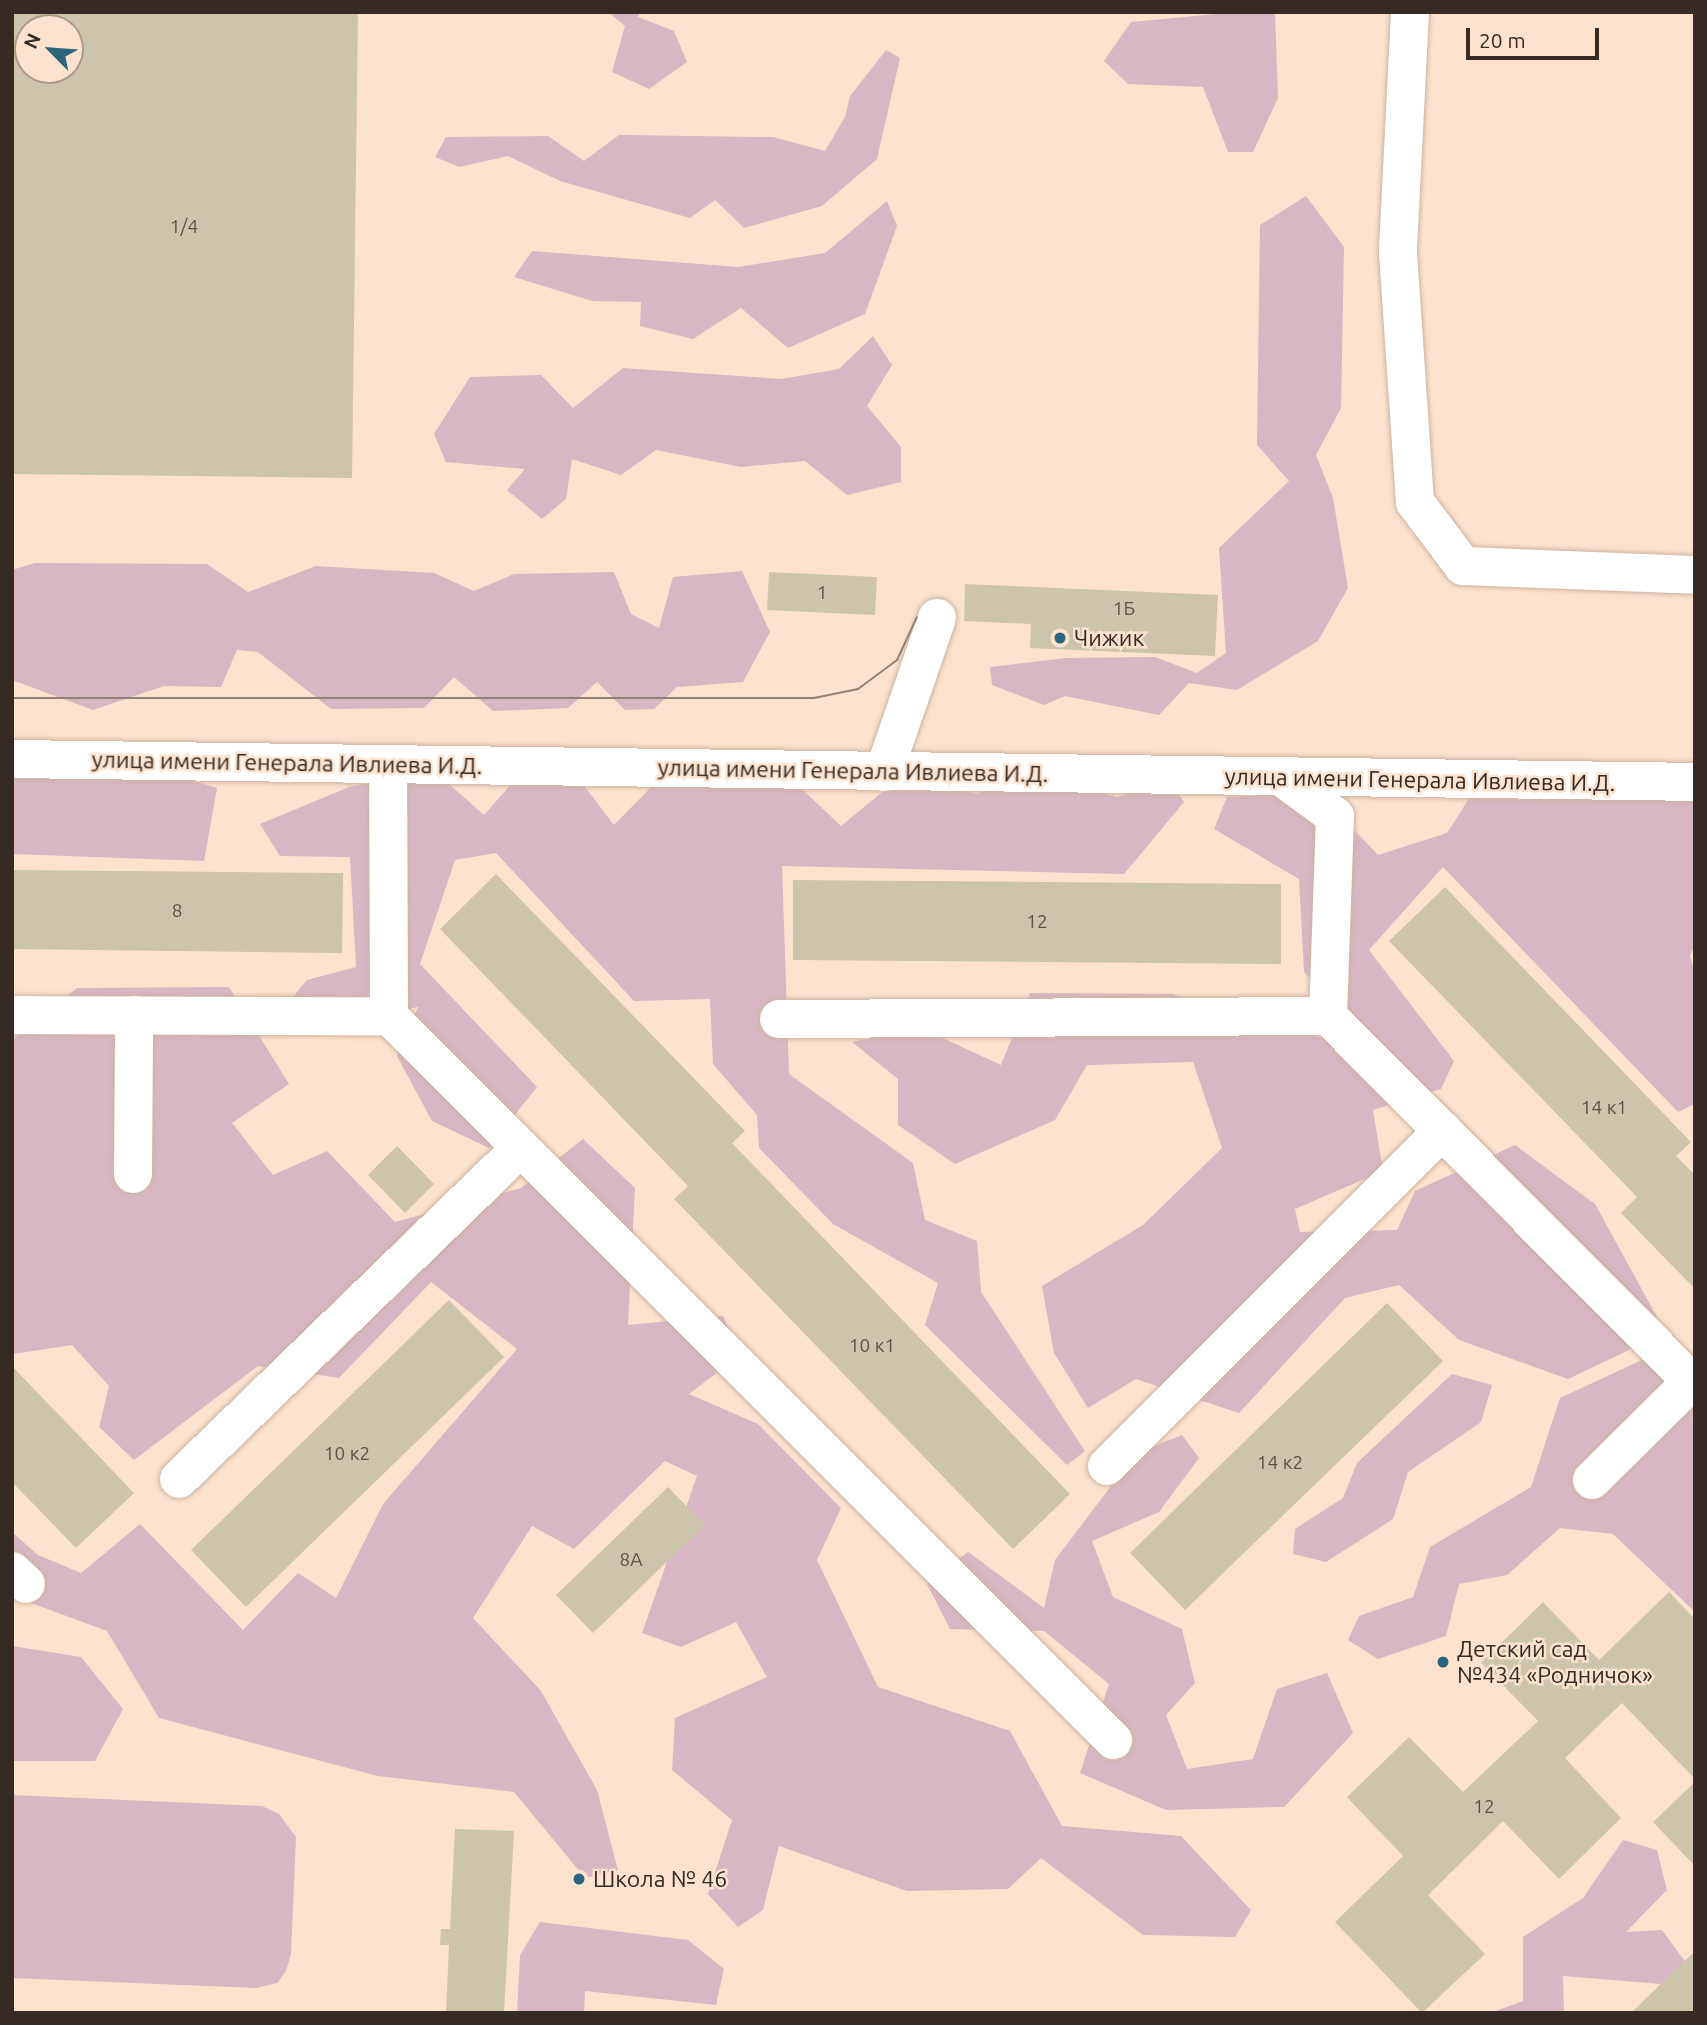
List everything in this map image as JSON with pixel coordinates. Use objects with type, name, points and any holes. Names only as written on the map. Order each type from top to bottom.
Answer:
[{"type":"street","points":[[1410,12],[1398,253],[1415,502],[1463,566],[1695,575]]},
{"type":"street","points":[[884,772],[937,618]]},
{"type":"street","name":"улица имени Генерала Ивлиева И.Д.","points":[[12,759],[1284,779],[1695,782]]},
{"type":"street","points":[[388,764],[389,1016],[1114,1740]]},
{"type":"street","points":[[1284,779],[1335,816],[1328,1016]]},
{"type":"street","points":[[12,1015],[389,1016]]},
{"type":"street","points":[[133,1174],[134,1015]]},
{"type":"street","points":[[779,1019],[1328,1016],[1693,1383],[1592,1480]]},
{"type":"street","points":[[1107,1466],[1443,1130]]},
{"type":"street","points":[[179,1479],[520,1148]]},
{"type":"shaded area","points":[[608,12],[640,12],[638,17],[674,31],[687,62],[649,89],[612,72],[625,26]]},
{"type":"shaded area","points":[[1237,12],[1275,12],[1278,98],[1253,152],[1228,152],[1203,87],[1128,84],[1104,61],[1131,22]]},
{"type":"shaded area","points":[[886,50],[900,58],[877,159],[822,206],[744,228],[715,200],[690,218],[560,181],[508,156],[459,167],[435,157],[446,137],[548,136],[584,161],[619,135],[773,137],[825,151],[845,117],[850,96]]},
{"type":"shaded area","points":[[1306,196],[1344,247],[1341,408],[1316,455],[1333,498],[1348,588],[1318,641],[1237,690],[1189,683],[1159,715],[1065,696],[1044,705],[992,685],[990,667],[1065,658],[1155,657],[1197,673],[1226,653],[1219,548],[1289,481],[1257,445],[1260,225]]},
{"type":"shaded area","points":[[887,201],[897,226],[865,314],[788,348],[741,308],[693,339],[640,326],[641,302],[592,301],[514,277],[532,251],[738,267],[825,253]]},
{"type":"shaded area","points":[[873,336],[892,365],[867,406],[901,447],[901,482],[847,495],[805,461],[741,467],[656,450],[621,475],[572,459],[566,499],[542,519],[507,490],[525,469],[446,462],[434,434],[470,377],[541,375],[573,408],[623,368],[781,379],[839,369]]},
{"type":"shaded area","points":[[35,563],[207,564],[248,592],[316,566],[434,573],[474,591],[514,574],[614,572],[631,614],[659,628],[673,577],[742,571],[770,632],[743,682],[677,687],[654,709],[625,710],[597,682],[568,708],[493,711],[454,677],[424,708],[331,709],[258,652],[237,650],[221,687],[164,686],[93,710],[12,680],[12,570]]},
{"type":"shaded area","points":[[96,752],[217,788],[204,861],[12,854],[12,754]]},
{"type":"shaded area","points":[[767,756],[841,826],[898,779],[979,794],[993,765],[1117,797],[1170,782],[1184,802],[1124,874],[782,866],[789,1074],[913,1163],[925,1220],[977,1241],[981,1292],[1085,1451],[1067,1465],[925,1325],[938,1283],[833,1224],[759,1148],[757,1115],[713,1064],[710,999],[634,1001],[496,853],[455,860],[420,964],[537,1087],[489,1148],[432,1121],[397,1056],[418,1007],[306,1028],[286,1005],[307,980],[356,967],[350,857],[280,856],[260,824],[349,787],[433,770],[484,815],[529,764],[563,758],[614,825],[678,760]]},
{"type":"shaded area","points":[[1695,791],[1695,944],[1690,956],[1695,974],[1695,1104],[1678,1112],[1443,867],[1369,950],[1454,1061],[1441,1089],[1373,1110],[1383,1171],[1295,1209],[1300,1232],[1397,1230],[1415,1191],[1515,1145],[1595,1204],[1657,1317],[1629,1350],[1568,1379],[1459,1340],[1399,1285],[1345,1298],[1239,1413],[1136,1379],[1088,1408],[1054,1353],[1042,1286],[1143,1225],[1222,1148],[1193,1062],[1087,1065],[1055,1120],[955,1164],[898,1125],[898,1079],[852,1042],[921,1028],[1001,1065],[1030,993],[1172,994],[1336,1042],[1343,1010],[1304,972],[1299,879],[1214,829],[1227,797],[1319,793],[1378,855],[1447,833],[1470,797]]},
{"type":"shaded area","points":[[229,987],[289,1084],[232,1123],[273,1175],[327,1151],[395,1222],[521,1188],[583,1139],[635,1188],[628,1325],[723,1316],[740,1355],[689,1394],[758,1424],[841,1508],[817,1560],[878,1687],[1010,1731],[1062,1826],[1181,1836],[1251,1910],[1235,1937],[1143,1935],[1041,1858],[1008,1889],[907,1891],[779,1846],[763,1910],[738,1927],[708,1894],[732,1820],[672,1770],[675,1718],[767,1677],[736,1622],[681,1647],[642,1633],[697,1476],[665,1461],[574,1549],[532,1526],[473,1618],[541,1691],[597,1790],[618,1870],[585,1878],[514,1792],[378,1776],[159,1718],[107,1631],[12,1596],[12,1532],[38,1555],[81,1573],[140,1524],[243,1630],[298,1573],[336,1598],[383,1504],[517,1349],[431,1282],[339,1378],[258,1366],[134,1460],[99,1427],[109,1386],[72,1345],[13,1354],[12,1040],[77,988]]},
{"type":"shaded area","points":[[1644,1359],[1695,1387],[1695,1612],[1613,1534],[1560,1528],[1507,1575],[1459,1584],[1446,1636],[1378,1659],[1348,1640],[1359,1616],[1413,1597],[1430,1547],[1531,1487],[1560,1398]]},
{"type":"shaded area","points":[[1452,1374],[1492,1385],[1481,1422],[1408,1472],[1393,1519],[1326,1562],[1293,1554],[1295,1529],[1343,1498],[1357,1463]]},
{"type":"shaded area","points":[[1182,1435],[1199,1458],[1159,1512],[1092,1541],[1113,1597],[1182,1629],[1195,1683],[1166,1715],[1187,1769],[1253,1759],[1277,1689],[1327,1673],[1353,1733],[1284,1807],[1166,1810],[1080,1773],[1109,1684],[1044,1631],[950,1629],[927,1584],[968,1552],[1044,1608],[1055,1560],[1136,1453]]},
{"type":"shaded area","points":[[12,1646],[81,1657],[123,1709],[95,1761],[12,1761]]},
{"type":"shaded area","points":[[12,1795],[262,1806],[279,1814],[296,1837],[291,1954],[286,1971],[277,1983],[257,1988],[12,1978]]},
{"type":"shaded area","points":[[1623,1840],[1657,1850],[1667,1890],[1626,1932],[1662,1930],[1686,1963],[1673,1985],[1563,1976],[1564,2013],[1490,2013],[1523,2001],[1523,1937],[1583,1898]]},
{"type":"shaded area","points":[[540,1922],[688,1940],[724,1969],[716,2005],[585,1991],[584,2013],[517,2013],[520,1955]]},
{"type":"building","points":[[12,12],[358,12],[352,478],[12,474]]},
{"type":"building","points":[[769,572],[877,577],[875,615],[767,610]]},
{"type":"building","points":[[965,584],[1218,595],[1215,656],[1030,648],[1031,624],[964,621]]},
{"type":"building","points":[[12,870],[343,873],[342,953],[12,949]]},
{"type":"building","points":[[496,874],[745,1131],[732,1143],[1070,1494],[1013,1549],[674,1199],[688,1186],[440,929]]},
{"type":"building","points":[[793,880],[1281,884],[1281,964],[793,960]]},
{"type":"building","points":[[1445,887],[1691,1142],[1676,1156],[1695,1175],[1695,1289],[1621,1213],[1637,1197],[1389,941]]},
{"type":"building","points":[[397,1146],[434,1184],[405,1213],[368,1175]]},
{"type":"building","points":[[449,1300],[504,1357],[246,1607],[191,1550]]},
{"type":"building","points":[[1387,1303],[1443,1361],[1185,1610],[1130,1553]]},
{"type":"building","points":[[12,1366],[134,1493],[76,1548],[12,1482]]},
{"type":"building","points":[[668,1487],[705,1525],[593,1633],[556,1595]]},
{"type":"building","points":[[1669,1592],[1695,1619],[1695,1779],[1622,1703],[1565,1758],[1621,1818],[1559,1879],[1503,1821],[1428,1895],[1485,1954],[1422,2013],[1335,1922],[1403,1856],[1347,1797],[1409,1737],[1463,1792],[1538,1721],[1481,1663],[1543,1602],[1599,1660]]},
{"type":"building","points":[[1695,1782],[1695,1866],[1653,1822]]},
{"type":"building","points":[[455,1829],[514,1831],[504,2013],[446,2013],[449,1945],[440,1945],[441,1929],[450,1929]]},
{"type":"building","points":[[1695,1951],[1695,2013],[1631,2013]]},
{"type":"tram line","points":[[12,698],[814,698],[858,689],[897,660],[917,617]]},
{"type":"place","name":"Чижик","points":[[1060,638]]},
{"type":"place","name":"Детский сад №434 «Родничок»","points":[[1443,1662]]},
{"type":"place","name":"Школа № 46","points":[[579,1879]]}]
